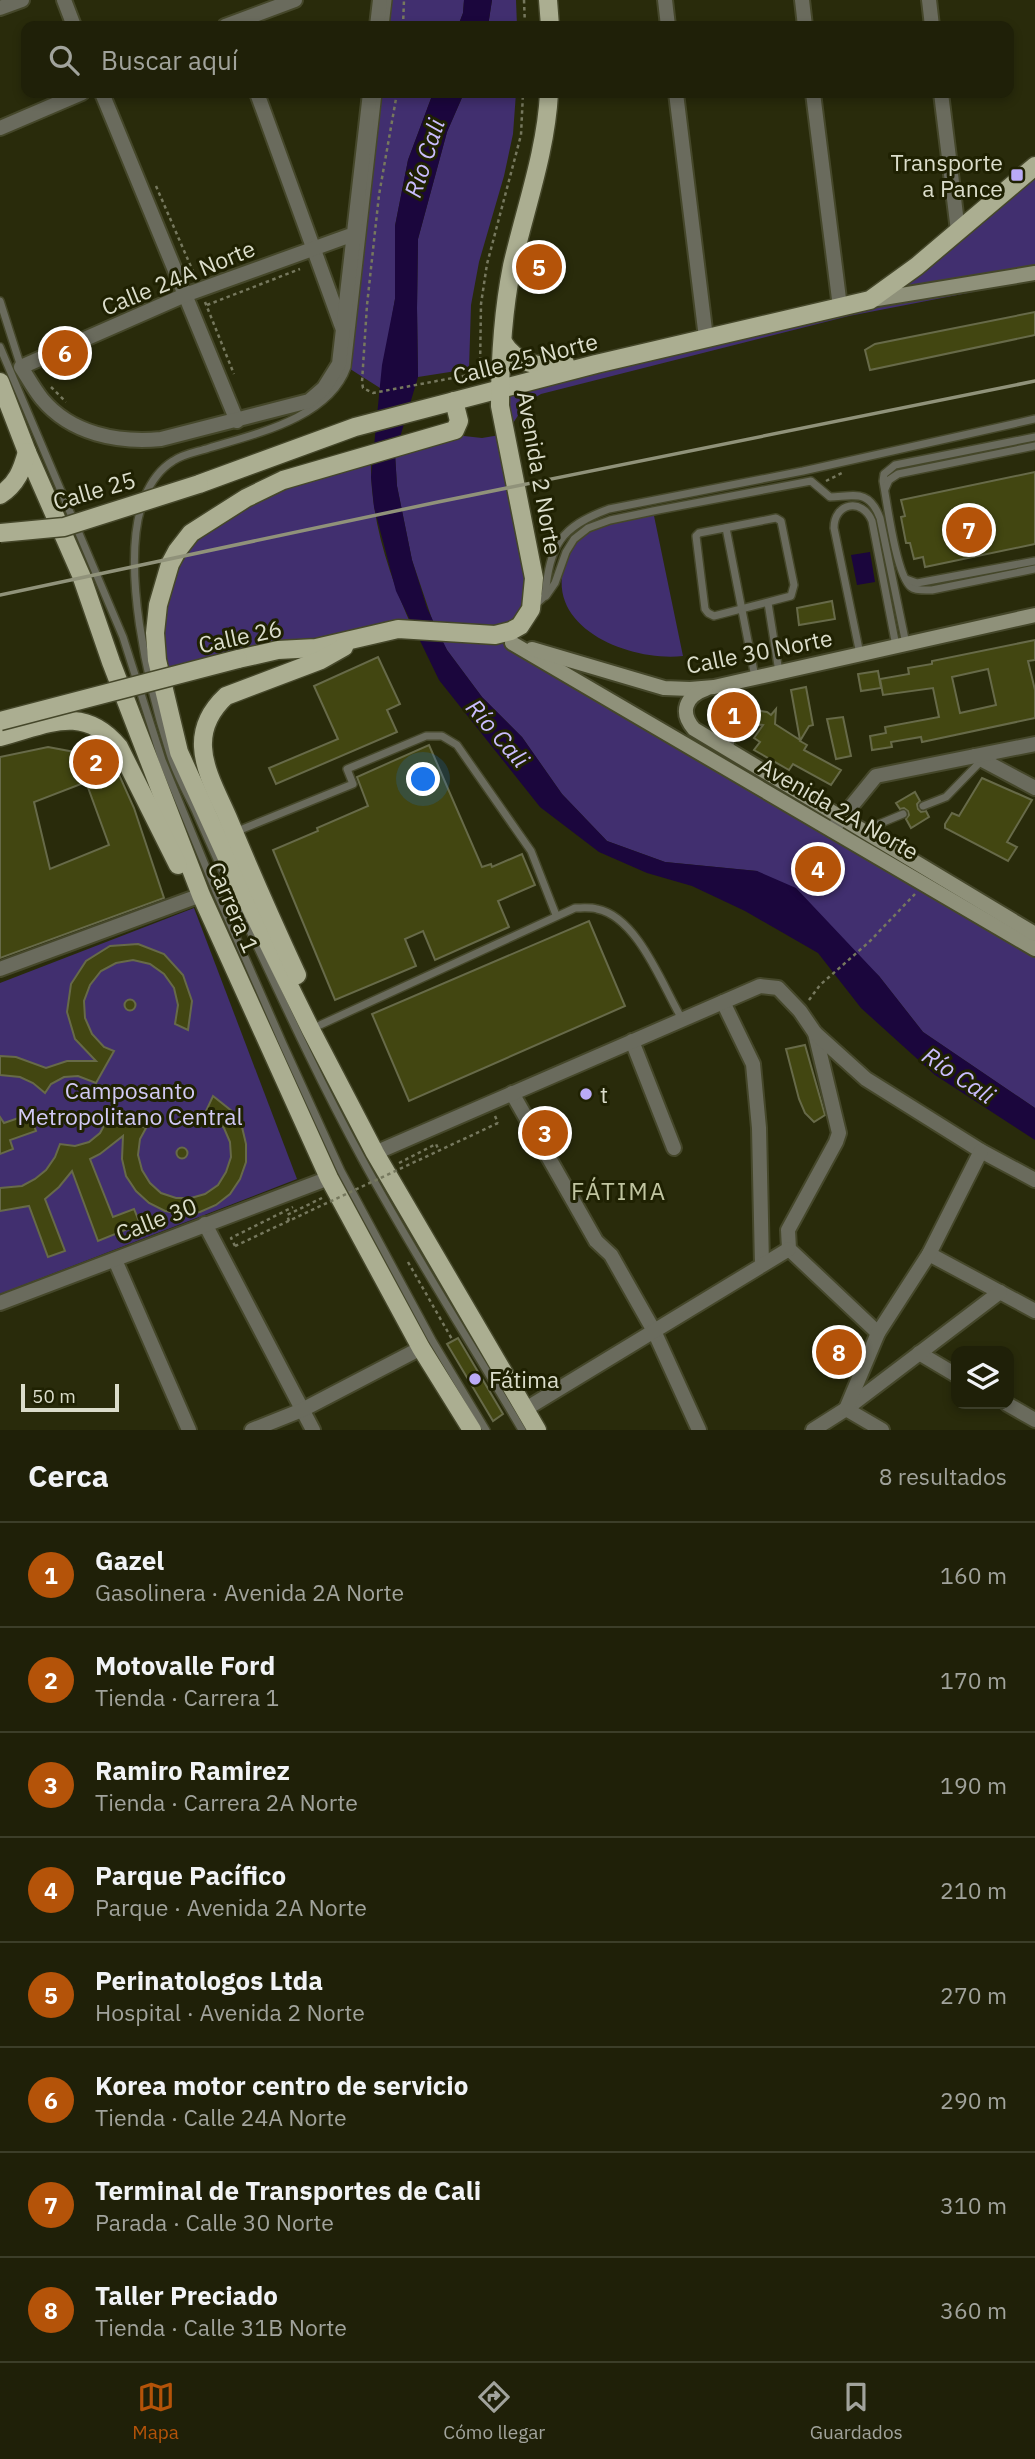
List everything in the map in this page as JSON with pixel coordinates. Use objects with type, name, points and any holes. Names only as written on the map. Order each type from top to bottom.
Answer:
[{"type":"main road","points":[[548,0],[550,21]]},
{"type":"main road","name":"Avenida 2 Norte","points":[[531,609],[534,578],[500,406],[500,389],[504,317],[512,267],[533,188],[548,98]]},
{"type":"main road","name":"Calle 25 Norte","points":[[870,300],[909,272],[1035,166]]},
{"type":"main road","name":"Calle 25 Norte","points":[[199,484],[355,428],[596,364],[870,300],[1035,273]]},
{"type":"main road","points":[[503,342],[510,353],[531,363],[545,366],[572,362],[596,364]]},
{"type":"main road","name":"Carrera 1","points":[[0,382],[27,452],[81,575],[111,662],[201,895],[329,1178],[421,1348],[472,1430]]},
{"type":"main road","name":"Carrera 1","points":[[451,402],[459,421],[455,429],[283,480],[246,498],[191,533],[177,551],[158,605],[155,633],[158,660],[179,752],[237,880],[375,1153],[537,1430]]},
{"type":"main road","points":[[0,495],[9,489],[20,475],[27,452]]},
{"type":"main road","name":"Calle 25","points":[[0,533],[64,527],[199,484]]},
{"type":"main road","points":[[495,635],[520,626],[531,609]]},
{"type":"main road","name":"Calle 30 Norte","points":[[495,635],[512,643],[664,688],[690,689],[714,687],[1035,615]]},
{"type":"main road","name":"Calle 26","points":[[0,721],[239,659],[278,650],[316,648],[398,629],[495,635]]},
{"type":"main road","points":[[338,1083],[320,1025],[234,832],[203,751],[206,723],[214,706],[226,696],[321,660],[365,636]]},
{"type":"main road","name":"Avenida 2A Norte","points":[[512,643],[1035,949]]},
{"type":"main road","name":"Avenida 2A Norte","points":[[714,687],[694,694],[690,699],[687,706],[688,721],[694,729],[1035,934]]},
{"type":"main road","points":[[0,737],[65,721],[86,722],[107,733],[125,759],[177,863],[201,895]]},
{"type":"street","points":[[0,8],[22,0]]},
{"type":"street","points":[[64,0],[72,21]]},
{"type":"street","points":[[240,21],[295,0]]},
{"type":"street","points":[[378,21],[380,0]]},
{"type":"street","points":[[665,0],[667,21]]},
{"type":"street","points":[[802,0],[804,21]]},
{"type":"street","points":[[929,0],[931,21]]},
{"type":"street","points":[[0,128],[70,98]]},
{"type":"street","points":[[104,98],[237,421]]},
{"type":"street","points":[[259,98],[344,331]]},
{"type":"street","points":[[21,367],[43,400],[60,416],[85,430],[116,439],[161,439],[309,401],[324,388],[340,364],[369,98]]},
{"type":"street","points":[[677,98],[706,338]]},
{"type":"street","points":[[814,98],[840,307]]},
{"type":"street","points":[[942,98],[958,231]]},
{"type":"street","name":"Calle 24A Norte","points":[[21,367],[185,295],[354,234]]},
{"type":"street","points":[[832,830],[876,776],[979,758],[1035,744]]},
{"type":"street","points":[[979,758],[1035,789]]},
{"type":"street","points":[[0,969],[201,895]]},
{"type":"street","points":[[375,1153],[760,986],[778,988],[800,1011],[815,1033],[866,1079],[1035,1180]]},
{"type":"street","points":[[723,1002],[753,1064],[759,1128],[762,1265]]},
{"type":"street","points":[[815,1033],[839,1133],[788,1230],[789,1249],[878,1333]]},
{"type":"street","points":[[632,1041],[674,1147]]},
{"type":"street","points":[[512,1093],[596,1241],[611,1255],[654,1331],[699,1430]]},
{"type":"street","points":[[846,1409],[878,1333],[929,1254],[981,1150]]},
{"type":"street","name":"Calle 30","points":[[0,1303],[329,1178]]},
{"type":"street","points":[[205,1224],[313,1430]]},
{"type":"street","points":[[524,1410],[789,1249]]},
{"type":"street","points":[[929,1254],[1035,1311]]},
{"type":"street","points":[[115,1260],[189,1430]]},
{"type":"street","points":[[813,1430],[846,1409],[1000,1292]]},
{"type":"street","points":[[252,1430],[302,1410],[421,1348]]},
{"type":"street","points":[[919,1353],[951,1372]]},
{"type":"street","points":[[1014,1408],[1035,1420]]},
{"type":"street","points":[[846,1409],[882,1430]]},
{"type":"lane","points":[[386,21],[388,0]]},
{"type":"lane","points":[[377,98],[347,368],[342,380],[317,407],[258,433],[186,455],[173,461],[155,477],[145,497],[138,521],[135,595],[143,644],[170,756],[233,895],[299,1036],[362,1160],[522,1430]]},
{"type":"lane","points":[[0,301],[21,367]]},
{"type":"lane","points":[[0,347],[123,637],[162,760],[283,1044],[341,1171],[432,1340],[486,1430]]},
{"type":"lane","points":[[545,596],[555,547],[565,533],[584,519],[609,509],[803,471],[1035,419]]},
{"type":"lane","points":[[1035,437],[894,465],[884,474],[903,577],[910,586],[932,590],[1035,569]]},
{"type":"lane","points":[[885,489],[889,480],[898,474],[1035,446]]},
{"type":"lane","points":[[531,609],[555,583],[566,552],[574,539],[588,528],[610,520],[811,481],[830,497],[854,494],[865,497],[875,506],[901,645]]},
{"type":"lane","points":[[860,654],[834,528],[838,512],[845,506],[862,507],[869,513],[901,645]]},
{"type":"lane","points":[[776,518],[781,522],[794,590],[791,596],[768,603],[715,616],[705,609],[695,539],[699,533],[776,518]]},
{"type":"lane","points":[[726,528],[755,677]]},
{"type":"lane","points":[[903,577],[917,583],[1035,561]]},
{"type":"lane","points":[[768,603],[779,671]]},
{"type":"lane","points":[[734,708],[736,682]]},
{"type":"lane","points":[[730,749],[732,723]]},
{"type":"lane","points":[[234,832],[353,784],[347,769],[426,736],[442,736],[457,745],[531,851],[556,915]]},
{"type":"lane","points":[[923,806],[946,797],[979,758]]},
{"type":"lane","points":[[869,834],[874,826],[903,814]]},
{"type":"lane","points":[[320,1025],[575,908],[599,909],[621,921],[639,942],[682,1019]]},
{"type":"path","points":[[403,21],[404,0]]},
{"type":"path","points":[[524,0],[525,21]]},
{"type":"path","points":[[396,98],[379,195],[367,305],[362,382],[363,388],[373,393],[474,374],[480,368],[481,304],[487,264],[521,135],[523,98]]},
{"type":"path","points":[[153,179],[201,289],[237,382]]},
{"type":"path","points":[[207,306],[306,267]]},
{"type":"path","points":[[46,382],[74,408]]},
{"type":"path","points":[[800,1011],[820,985],[869,942],[916,893]]},
{"type":"path","points":[[279,1214],[231,1238],[235,1246],[498,1123]]},
{"type":"path","points":[[395,1166],[436,1144],[439,1151]]},
{"type":"path","points":[[289,1220],[287,1215],[326,1196]]},
{"type":"path","points":[[433,1305],[453,1341]]},
{"type":"green space","points":[[388,0],[464,0],[460,21],[386,21]]},
{"type":"green space","points":[[492,0],[516,0],[517,21],[489,21]]},
{"type":"green space","points":[[377,98],[431,98],[408,160],[395,226],[395,299],[380,388],[347,367]]},
{"type":"green space","points":[[462,98],[516,98],[513,134],[504,176],[479,262],[471,305],[469,369],[418,377],[418,239],[447,132]]},
{"type":"green space","points":[[1035,166],[1035,280],[849,316],[541,394],[526,403],[506,434],[500,389],[870,300]]},
{"type":"green space","points":[[506,434],[534,592],[504,633],[1035,949],[1035,1108],[923,1032],[879,976],[757,871],[665,862],[607,841],[562,794],[522,737],[482,697],[436,631],[412,560],[397,486],[395,454],[455,435],[482,438]]},
{"type":"green space","points":[[371,457],[373,501],[382,545],[413,629],[163,677],[158,605],[177,551],[246,498]]},
{"type":"green space","points":[[653,511],[683,656],[638,653],[616,646],[595,635],[578,621],[566,604],[562,584],[566,560],[582,533],[600,524]]},
{"type":"green space","name":"Camposanto Metropolitano Central","points":[[194,908],[297,1179],[0,1294],[0,983]]},
{"type":"water","points":[[464,0],[492,0],[489,21],[460,21]]},
{"type":"water","name":"Río Cali","points":[[431,98],[462,98],[447,132],[418,239],[418,377],[395,454],[397,486],[412,560],[427,608],[447,650],[482,697],[522,737],[562,794],[607,841],[665,862],[757,871],[796,888],[879,976],[923,1032],[1035,1108],[1035,1140],[935,1075],[861,1008],[818,953],[745,911],[692,886],[647,873],[599,852],[540,807],[439,680],[396,591],[374,507],[371,477],[382,365],[395,299],[395,226],[408,160]]},
{"type":"water","points":[[870,552],[875,582],[857,585],[851,555]]},
{"type":"building","points":[[1035,312],[1035,335],[870,370],[865,350],[875,344]]},
{"type":"building","points":[[1035,472],[1035,544],[925,567],[923,557],[914,559],[910,543],[906,543],[901,517],[905,516],[901,500]]},
{"type":"building","points":[[832,601],[835,619],[799,625],[797,608]]},
{"type":"building","points":[[1035,640],[1035,660],[1028,661],[1035,690],[1035,718],[922,742],[921,737],[891,742],[892,747],[872,750],[870,736],[886,733],[885,727],[939,717],[933,688],[883,695],[880,679],[909,674],[908,668],[932,664],[932,661]],"holes":[[[988,669],[996,705],[960,713],[952,677]]]},
{"type":"building","points":[[378,657],[400,704],[387,710],[397,732],[276,784],[269,768],[338,739],[314,686]]},
{"type":"building","points":[[878,671],[881,688],[861,691],[858,674]]},
{"type":"building","points":[[806,687],[813,725],[809,726],[800,741],[807,745],[804,750],[841,770],[831,785],[793,764],[789,770],[754,750],[760,742],[754,738],[763,725],[738,723],[733,717],[723,722],[724,707],[728,707],[730,713],[734,714],[740,708],[771,715],[776,709],[775,724],[800,740],[791,690]]},
{"type":"building","points":[[843,717],[851,756],[836,759],[827,719]]},
{"type":"building","points":[[429,745],[482,867],[491,864],[492,867],[522,854],[535,885],[498,901],[509,927],[435,960],[423,931],[405,939],[416,966],[335,1000],[273,850],[368,806],[357,777]]},
{"type":"building","points":[[48,747],[112,759],[134,808],[164,898],[0,958],[0,757]],"holes":[[[86,782],[109,845],[50,869],[34,802]]]},
{"type":"building","points":[[982,778],[1032,800],[1007,842],[1017,847],[1008,861],[945,828],[952,813],[959,816]]},
{"type":"building","points":[[915,792],[920,801],[917,804],[918,809],[921,812],[926,811],[929,817],[911,828],[906,819],[908,811],[900,809],[896,803]]},
{"type":"building","points":[[589,921],[625,1006],[409,1101],[372,1014]]},
{"type":"building","points":[[138,944],[164,954],[183,975],[192,1001],[188,1030],[175,1024],[178,1005],[174,988],[164,974],[150,964],[133,960],[116,963],[101,971],[90,985],[84,1001],[85,1018],[92,1034],[104,1047],[114,1051],[96,1083],[78,1076],[64,1077],[51,1084],[45,1093],[20,1077],[0,1075],[0,1056],[16,1057],[46,1068],[67,1061],[96,1061],[75,1039],[67,1012],[71,984],[86,961],[110,946]]},
{"type":"building","points":[[130,1000],[134,1001],[134,1009],[130,1010],[126,1009],[125,1005],[126,1001]]},
{"type":"building","points":[[805,1045],[825,1115],[814,1122],[805,1113],[799,1099],[786,1049]]},
{"type":"building","points":[[213,1096],[233,1112],[242,1127],[246,1144],[246,1162],[240,1179],[230,1194],[216,1205],[200,1212],[182,1214],[165,1211],[149,1203],[136,1191],[126,1176],[122,1159],[123,1136],[90,1159],[113,1217],[134,1209],[140,1224],[98,1241],[72,1171],[45,1199],[65,1251],[48,1257],[29,1206],[0,1211],[0,1188],[22,1186],[35,1179],[46,1170],[60,1144],[75,1146],[89,1142],[100,1133],[107,1120],[107,1113],[146,1128],[140,1139],[138,1155],[142,1170],[150,1183],[161,1193],[176,1198],[205,1194],[218,1185],[231,1157],[230,1142],[224,1128],[206,1111]]},
{"type":"building","points":[[30,1114],[36,1131],[10,1140],[13,1149],[0,1154],[0,1117],[4,1123]]},
{"type":"building","points":[[182,1148],[186,1149],[186,1157],[182,1158],[178,1157],[177,1153],[178,1149]]},
{"type":"building","name":"Fátima","points":[[458,1338],[503,1414],[493,1421],[447,1344]]},
{"type":"railway","points":[[0,595],[438,502],[1035,381]]},
{"type":"place","name":"Transporte a Pance","points":[[1017,175]]},
{"type":"place","name":"Perinatologos Ltda","points":[[539,267]]},
{"type":"place","name":"Korea motor centro de servicio","points":[[65,353]]},
{"type":"place","name":"Terminal de Transportes de Cali","points":[[969,530]]},
{"type":"place","name":"Gazel","points":[[734,715]]},
{"type":"place","name":"Motovalle Ford","points":[[96,762]]},
{"type":"place","name":"Parque Pacífico","points":[[818,869]]},
{"type":"place","name":"t","points":[[586,1094]]},
{"type":"place","name":"Ramiro Ramirez","points":[[545,1133]]},
{"type":"place","name":"Taller Preciado","points":[[839,1352]]},
{"type":"place","name":"Fátima","points":[[475,1379]]},
{"type":"district","name":"FÁTIMA","points":[[619,1191]]}]
